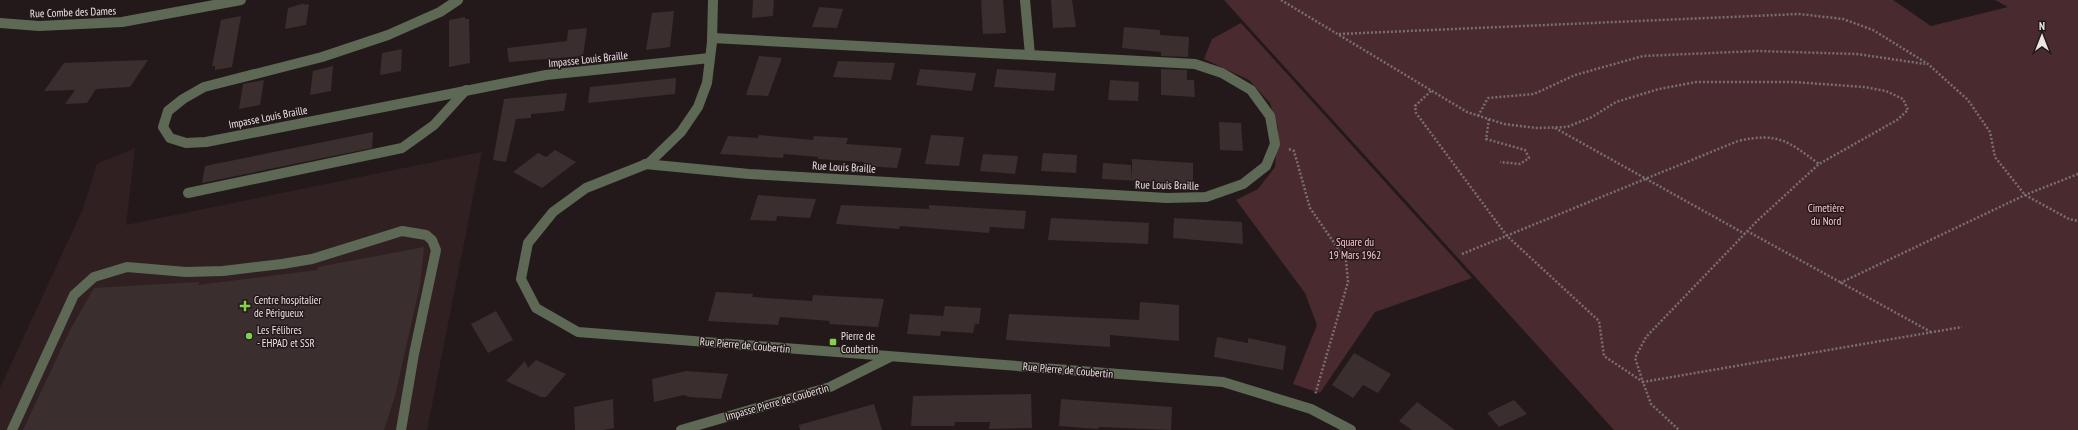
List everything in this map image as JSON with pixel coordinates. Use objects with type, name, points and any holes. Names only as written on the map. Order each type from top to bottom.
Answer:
[{"type":"street","name":"Rue Combe des Dames","points":[[0,23],[39,26],[122,22],[241,0]]},
{"type":"street","name":"Impasse Louis Braille","points":[[458,0],[440,12],[388,35],[322,57],[204,87],[183,99],[168,111],[163,127],[170,138],[186,143],[206,142],[546,75],[710,58]]},
{"type":"street","name":"Rue Pierre de Coubertin","points":[[712,0],[712,38],[707,84],[698,107],[681,132],[645,164],[586,188],[553,212],[528,243],[521,279],[536,308],[578,332],[1222,382],[1311,409],[1351,430]]},
{"type":"street","points":[[1025,0],[1030,55]]},
{"type":"street","points":[[712,38],[1195,64],[1222,73],[1251,90],[1270,116],[1275,144]]},
{"type":"street","points":[[188,193],[402,148],[434,125],[466,90]]},
{"type":"street","name":"Rue Louis Braille","points":[[645,164],[749,174],[1167,198],[1206,197],[1243,184],[1266,166],[1275,144]]},
{"type":"street","points":[[12,430],[74,296],[94,277],[109,271],[127,268],[186,272],[223,271],[312,260],[402,231],[426,235],[432,240],[436,250],[414,354],[401,430]]},
{"type":"street","name":"Impasse Pierre de Coubertin","points":[[681,430],[830,387],[891,356]]},
{"type":"path","points":[[1281,0],[1466,112],[1504,124],[1530,128],[1567,127],[1592,117],[1616,102],[1660,89],[1696,82],[1794,82],[1886,91],[1903,99],[1908,110],[1897,120],[1819,164],[1746,233],[1646,337],[1634,358],[1651,404],[1679,430]]},
{"type":"path","points":[[1338,34],[1799,14],[1843,19],[1873,30],[1928,64],[1968,100],[1990,132],[1995,157],[2025,195],[2069,218],[2078,221]]},
{"type":"path","points":[[1478,116],[1488,98],[1534,94],[1575,75],[1643,56],[1757,51],[1857,54],[1928,64]]},
{"type":"path","points":[[1431,91],[1415,106],[1416,113],[1507,236],[1599,321],[1604,356],[1643,382],[1962,327]]},
{"type":"path","points":[[1489,119],[1486,139],[1525,150],[1528,158],[1520,164],[1500,162]]},
{"type":"path","points":[[1555,128],[1746,233],[1931,332]]},
{"type":"path","points":[[1462,254],[1738,141],[1757,136],[1775,137],[1785,140],[1819,164]]},
{"type":"path","points":[[1275,144],[1294,151],[1310,208],[1346,260],[1348,282],[1311,409]]},
{"type":"path","points":[[1840,283],[2025,195],[2078,174]]},
{"type":"shaded area","name":"Centre hospitalier de Périgueux","points":[[135,148],[126,225],[482,152],[427,430],[0,430],[0,388],[83,209],[97,164]]},
{"type":"green space","name":"Cimetière du Nord","points":[[1224,0],[1893,0],[1931,26],[2008,7],[1995,0],[2078,0],[2078,430],[1614,430]]},
{"type":"green space","name":"Square du 19 Mars 1962","points":[[1241,23],[1472,278],[1375,312],[1320,393],[1293,384],[1317,325],[1305,293],[1236,200],[1258,189],[1275,167],[1278,128],[1270,103],[1249,80],[1204,59],[1212,39]]},
{"type":"building","points":[[753,0],[774,0],[773,16],[752,18]]},
{"type":"building","points":[[981,0],[1003,0],[1006,33],[983,34]]},
{"type":"building","points":[[1051,0],[1072,0],[1076,27],[1053,28]]},
{"type":"building","points":[[305,3],[304,5],[309,4],[306,25],[285,29],[288,8]]},
{"type":"building","points":[[819,7],[843,9],[837,28],[812,27]]},
{"type":"building","points":[[674,11],[670,47],[646,50],[652,13]]},
{"type":"building","points":[[241,16],[232,67],[215,70],[215,66],[212,66],[221,20]]},
{"type":"building","points":[[465,17],[465,19],[469,19],[470,63],[449,67],[449,20]]},
{"type":"building","points":[[1124,27],[1160,30],[1160,35],[1189,37],[1188,57],[1161,56],[1161,52],[1122,48]]},
{"type":"building","points":[[587,28],[583,56],[509,62],[507,48],[567,41],[568,30]]},
{"type":"building","points":[[402,49],[401,71],[380,75],[382,53]]},
{"type":"building","points":[[759,56],[782,58],[768,96],[746,95]]},
{"type":"building","points":[[148,60],[130,87],[96,89],[87,103],[65,104],[75,90],[44,91],[64,63]]},
{"type":"building","points":[[838,61],[895,63],[891,80],[833,77]]},
{"type":"building","points":[[333,66],[331,91],[310,95],[313,71]]},
{"type":"building","points":[[920,69],[976,73],[972,91],[916,85]]},
{"type":"building","points":[[997,69],[1056,73],[1054,91],[994,87]]},
{"type":"building","points":[[1161,69],[1187,70],[1187,80],[1194,80],[1195,97],[1161,95]]},
{"type":"building","points":[[676,78],[675,94],[588,103],[590,87]]},
{"type":"building","points":[[264,80],[260,105],[239,109],[243,84]]},
{"type":"building","points":[[1110,80],[1139,82],[1138,101],[1108,100]]},
{"type":"building","points":[[567,93],[564,111],[531,114],[531,118],[516,119],[506,162],[493,160],[504,99]]},
{"type":"building","points":[[1219,122],[1241,123],[1243,151],[1220,150]]},
{"type":"building","points":[[373,132],[372,148],[202,183],[205,166]]},
{"type":"building","points":[[759,135],[813,140],[814,136],[848,138],[846,144],[902,148],[897,168],[863,166],[864,162],[818,159],[818,157],[784,154],[783,158],[720,154],[728,136],[758,138]]},
{"type":"building","points":[[931,135],[964,137],[959,166],[925,164]]},
{"type":"building","points":[[555,150],[576,162],[542,188],[513,172],[538,153],[546,157]]},
{"type":"building","points":[[1043,153],[1077,155],[1076,173],[1041,171]]},
{"type":"building","points":[[983,154],[1018,156],[1015,174],[980,171]]},
{"type":"building","points":[[1132,159],[1193,163],[1193,184],[1102,179],[1103,163],[1131,165],[1132,180]]},
{"type":"building","points":[[758,195],[816,199],[810,218],[777,216],[776,221],[750,220]]},
{"type":"building","points":[[841,205],[929,209],[929,205],[1026,211],[1024,229],[990,227],[989,233],[900,226],[899,229],[836,224]]},
{"type":"building","points":[[1051,218],[1149,223],[1148,244],[1048,240]]},
{"type":"building","points":[[1174,218],[1242,222],[1243,244],[1173,238]]},
{"type":"building","name":"Les Félibres - EHPAD et SSR","points":[[424,247],[420,285],[395,396],[384,430],[23,430],[70,330],[94,288],[199,282],[198,285],[317,270],[318,267]]},
{"type":"building","points":[[716,292],[753,294],[752,297],[812,301],[813,295],[884,299],[878,327],[829,324],[830,321],[780,317],[778,325],[708,321]]},
{"type":"building","points":[[1140,302],[1179,305],[1179,341],[1110,335],[1110,347],[1006,340],[1009,314],[1139,320]]},
{"type":"building","points":[[945,306],[981,308],[979,324],[975,324],[973,333],[941,331],[940,336],[907,334],[910,314],[943,316],[941,328]]},
{"type":"building","points":[[496,311],[513,340],[488,353],[471,324]]},
{"type":"building","points":[[1217,337],[1248,343],[1248,338],[1286,346],[1283,370],[1214,357]]},
{"type":"building","points":[[1354,353],[1391,374],[1378,393],[1363,385],[1353,398],[1332,385]]},
{"type":"building","points":[[536,360],[566,374],[546,397],[541,397],[506,381],[525,361],[528,368]]},
{"type":"building","points":[[686,371],[728,374],[721,399],[689,397],[684,395],[654,402],[652,379]]},
{"type":"building","points":[[1031,394],[1032,428],[989,429],[990,422],[955,422],[954,426],[911,426],[913,396]]},
{"type":"building","points":[[613,399],[614,428],[603,430],[575,430],[574,407]]},
{"type":"building","points":[[1061,399],[1172,407],[1171,430],[1099,427],[1098,429],[1059,426]]},
{"type":"building","points":[[1514,400],[1527,414],[1499,427],[1487,413]]},
{"type":"building","points":[[1417,402],[1455,430],[1412,430],[1399,421]]},
{"type":"building","points":[[874,404],[882,430],[800,430],[799,425]]},
{"type":"place","name":"Centre hospitalier de Périgueux","points":[[245,306]]},
{"type":"place","name":"Les Félibres - EHPAD et SSR","points":[[249,336]]},
{"type":"place","name":"Pierre de Coubertin","points":[[833,342]]}]
